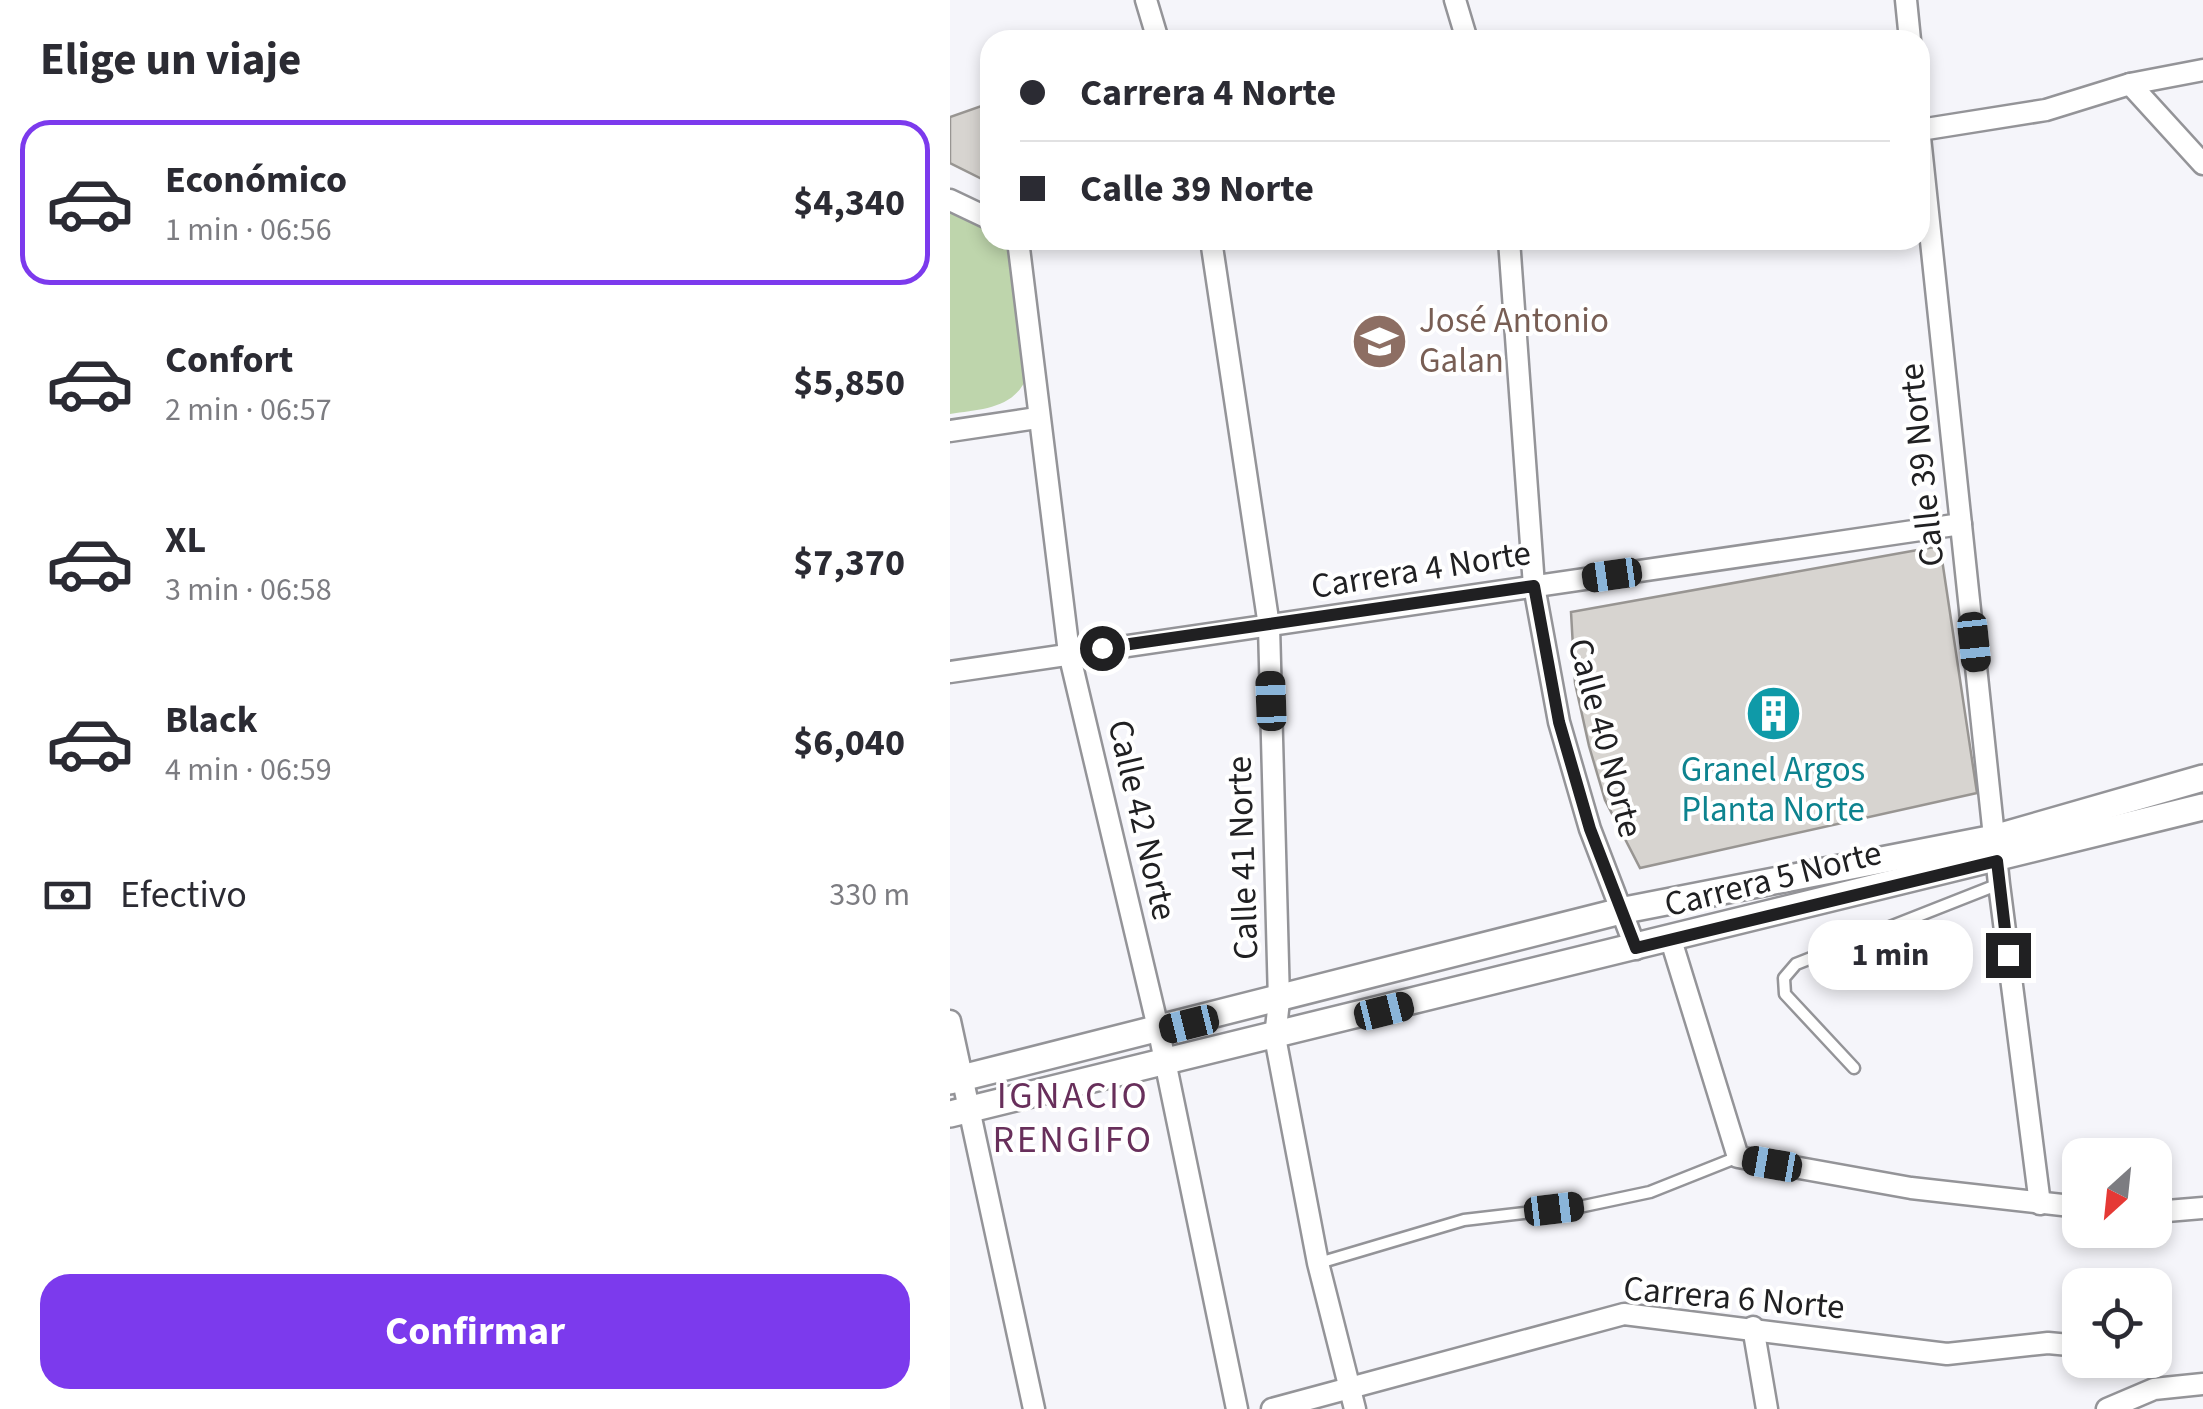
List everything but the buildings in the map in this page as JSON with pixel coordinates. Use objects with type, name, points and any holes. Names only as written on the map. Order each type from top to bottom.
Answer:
[{"type":"street","points":[[1146,0],[1155,30]]},
{"type":"street","points":[[1455,0],[1465,30]]},
{"type":"street","points":[[1906,0],[1909,30]]},
{"type":"street","points":[[1930,131],[2046,110],[2130,84],[2203,70]]},
{"type":"street","points":[[2130,84],[2203,164]]},
{"type":"street","points":[[950,200],[980,214]]},
{"type":"street","name":"Calle 39 Norte","points":[[1930,228],[1997,861],[2040,1204]]},
{"type":"street","name":"Calle 42 Norte","points":[[1019,250],[1036,418],[1069,653],[1159,1032],[1237,1409]]},
{"type":"street","name":"Calle 41 Norte","points":[[1213,250],[1269,626],[1279,1000],[1276,1037],[1318,1263],[1352,1400]]},
{"type":"street","name":"Calle 40 Norte","points":[[1510,250],[1534,586],[1564,740],[1590,829],[1625,910],[1636,948]]},
{"type":"street","points":[[950,430],[1036,418]]},
{"type":"street","name":"Carrera 4 Norte","points":[[950,672],[1961,524]]},
{"type":"street","name":"Carrera 5 Norte","points":[[957,1080],[1159,1032],[1625,910],[1997,861],[2203,778]]},
{"type":"street","name":"Carrera 5 Norte","points":[[961,1112],[1997,861],[2203,807]]},
{"type":"street","points":[[1671,940],[1738,1157],[1911,1188],[2062,1206]]},
{"type":"street","points":[[950,1021],[961,1112],[1034,1409]]},
{"type":"street","points":[[2172,1211],[2203,1208]]},
{"type":"street","name":"Carrera 6 Norte","points":[[1272,1409],[1352,1400],[1624,1314],[1947,1354],[2062,1344]]},
{"type":"street","points":[[1752,1327],[1767,1409]]},
{"type":"street","points":[[2107,1409],[2154,1389],[2203,1384]]},
{"type":"lane","points":[[1854,1068],[1785,994],[1784,978],[1796,964],[1997,861]]},
{"type":"lane","points":[[1318,1263],[1464,1220],[1584,1206],[1650,1192],[1738,1157]]},
{"type":"green space","points":[[950,210],[980,224],[980,250],[1010,250],[1028,374],[1023,386],[1006,401],[950,414]]},
{"type":"place","name":"José Antonio Galan","points":[[1380,341]]},
{"type":"place","name":"Granel Argos Planta Norte","points":[[1773,714]]},
{"type":"district","name":"IGNACIO RENGIFO","points":[[1073,1118]]},
{"type":"route","points":[[1102,648],[1534,586],[1559,722],[1590,829],[1625,910],[1636,948],[1997,861],[2008,955]]}]
